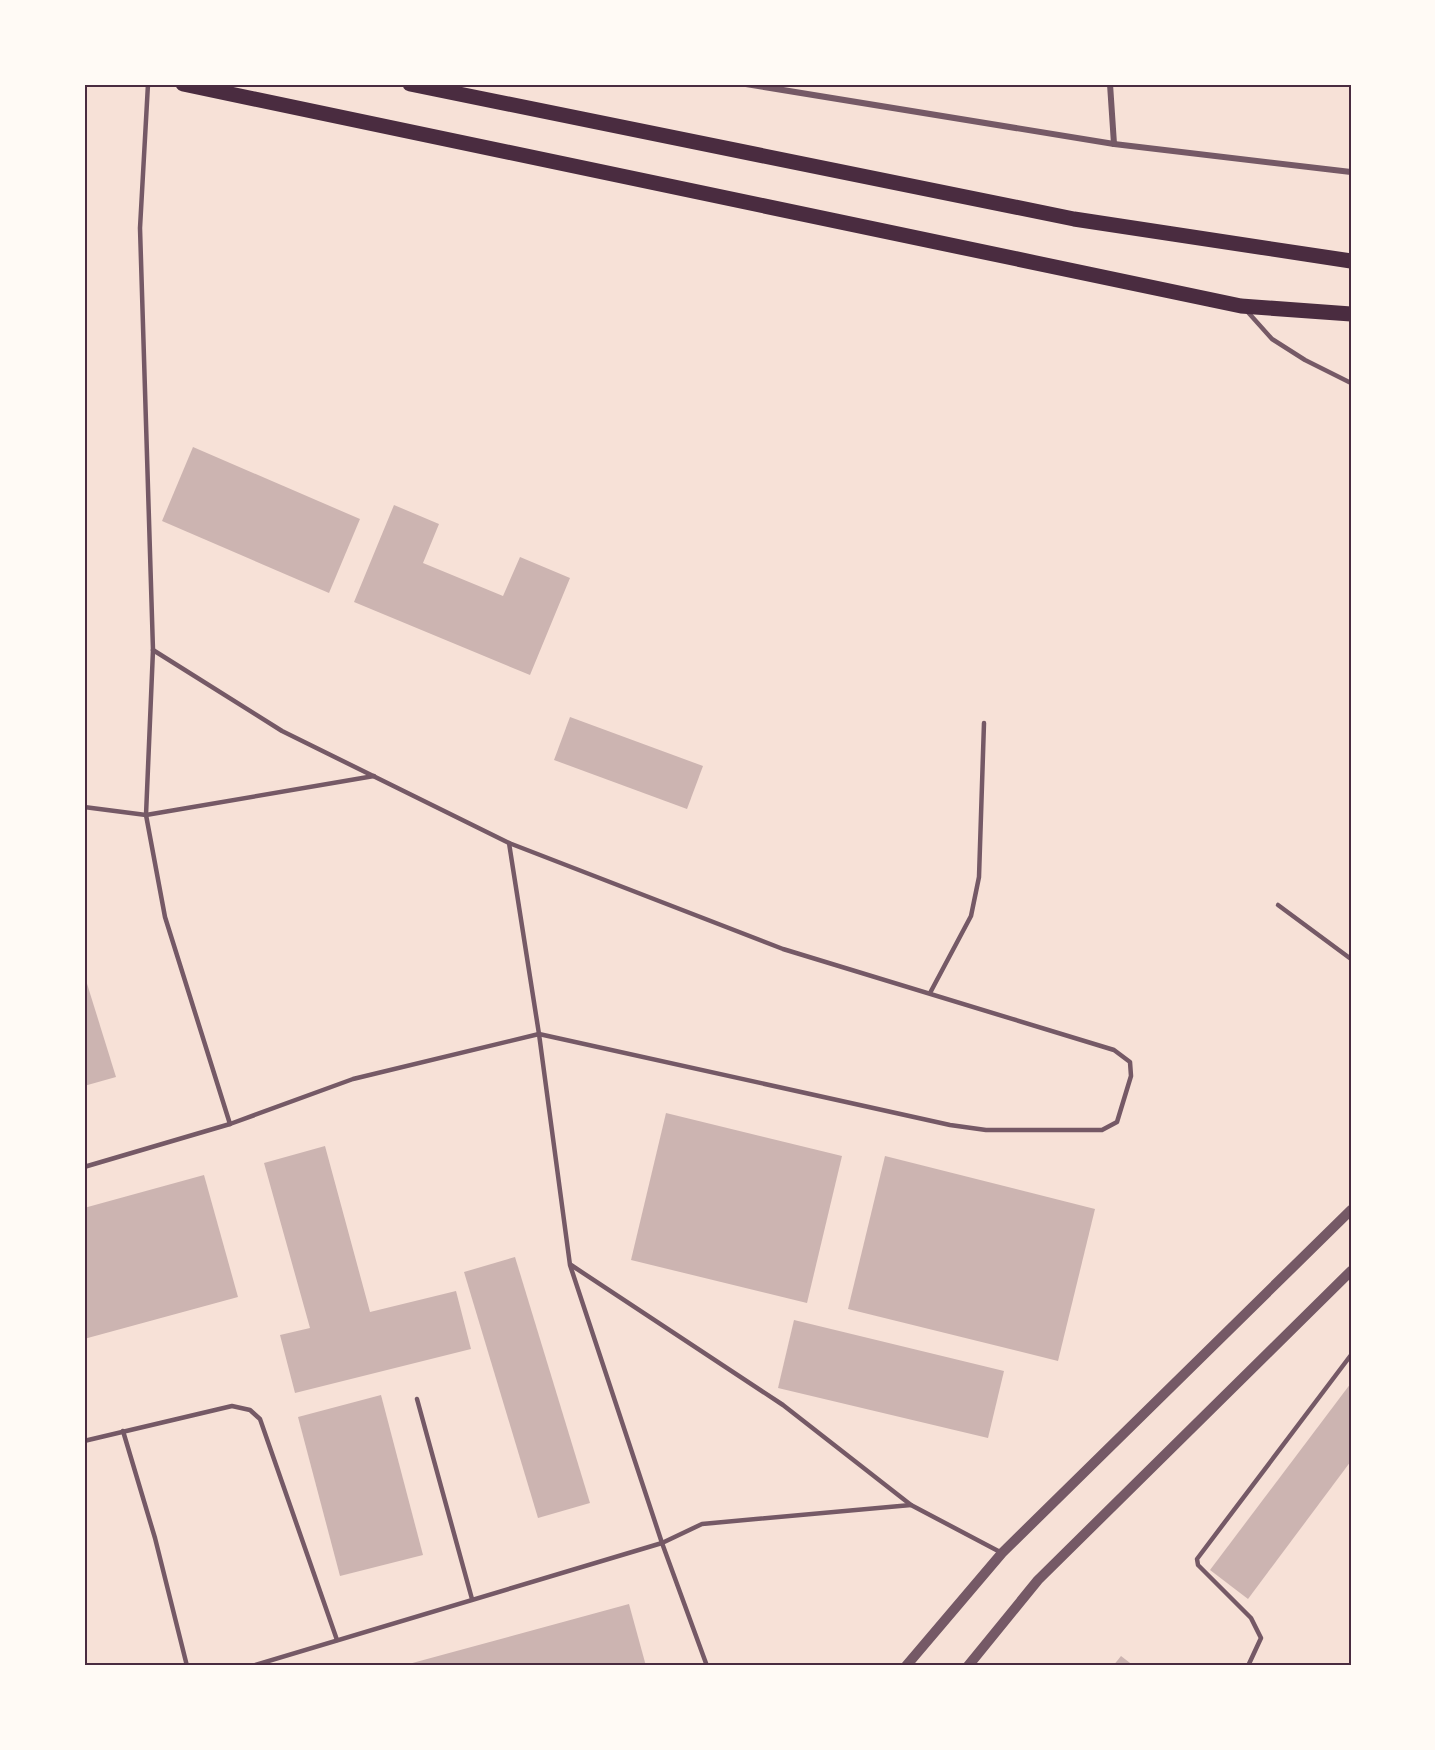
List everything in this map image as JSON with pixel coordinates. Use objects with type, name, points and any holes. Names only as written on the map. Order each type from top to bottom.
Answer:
[{"type":"main road","points":[[183,84],[1241,306],[1351,314]]},
{"type":"main road","points":[[410,84],[1074,219],[1351,261]]},
{"type":"street","points":[[746,84],[781,87],[1114,144],[1351,172]]},
{"type":"street","points":[[1110,84],[1114,144]]},
{"type":"street","points":[[906,1666],[1002,1553],[1351,1210]]},
{"type":"street","points":[[968,1666],[1038,1580],[1351,1271]]},
{"type":"lane","points":[[148,84],[140,228],[153,650],[146,815],[165,916],[230,1124]]},
{"type":"lane","points":[[1241,306],[1272,339],[1305,360],[1351,383]]},
{"type":"lane","points":[[84,1167],[230,1124],[353,1079],[539,1034],[986,1130],[1102,1130],[1117,1122],[1131,1076],[1130,1062],[1114,1050],[783,949],[509,843],[282,731],[153,650]]},
{"type":"lane","points":[[930,993],[971,916],[975,897],[979,877],[984,723]]},
{"type":"lane","points":[[84,807],[146,815],[374,776]]},
{"type":"lane","points":[[509,843],[539,1034],[570,1265],[662,1543],[707,1666]]},
{"type":"lane","points":[[1278,905],[1351,959]]},
{"type":"lane","points":[[570,1265],[783,1405],[911,1505],[1002,1553]]},
{"type":"lane","points":[[1248,1666],[1261,1638],[1251,1618],[1198,1565],[1197,1559],[1351,1355]]},
{"type":"lane","points":[[417,1399],[472,1599]]},
{"type":"lane","points":[[84,1441],[232,1406],[250,1410],[260,1419],[337,1640]]},
{"type":"lane","points":[[123,1431],[155,1538],[187,1666]]},
{"type":"lane","points":[[252,1666],[662,1543],[702,1524],[911,1505]]},
{"type":"building","points":[[193,447],[360,519],[329,593],[162,521]]},
{"type":"building","points":[[394,505],[439,524],[423,563],[503,596],[520,557],[570,578],[530,675],[354,602]]},
{"type":"building","points":[[570,717],[703,766],[687,809],[554,760]]},
{"type":"building","points":[[84,974],[116,1077],[84,1086]]},
{"type":"building","points":[[666,1113],[842,1156],[807,1303],[631,1260]]},
{"type":"building","points":[[325,1146],[370,1312],[456,1291],[471,1349],[295,1393],[280,1335],[310,1328],[264,1163]]},
{"type":"building","points":[[885,1156],[1095,1209],[1058,1361],[848,1309]]},
{"type":"building","points":[[204,1175],[238,1297],[84,1339],[84,1208]]},
{"type":"building","points":[[515,1257],[590,1503],[538,1518],[464,1272]]},
{"type":"building","points":[[794,1320],[1004,1371],[988,1438],[778,1388]]},
{"type":"building","points":[[1351,1383],[1351,1461],[1248,1599],[1210,1570]]},
{"type":"building","points":[[381,1395],[423,1555],[340,1576],[298,1417]]},
{"type":"building","points":[[629,1604],[646,1666],[405,1666],[405,1665]]},
{"type":"building","points":[[1121,1656],[1134,1666],[1113,1666]]}]
